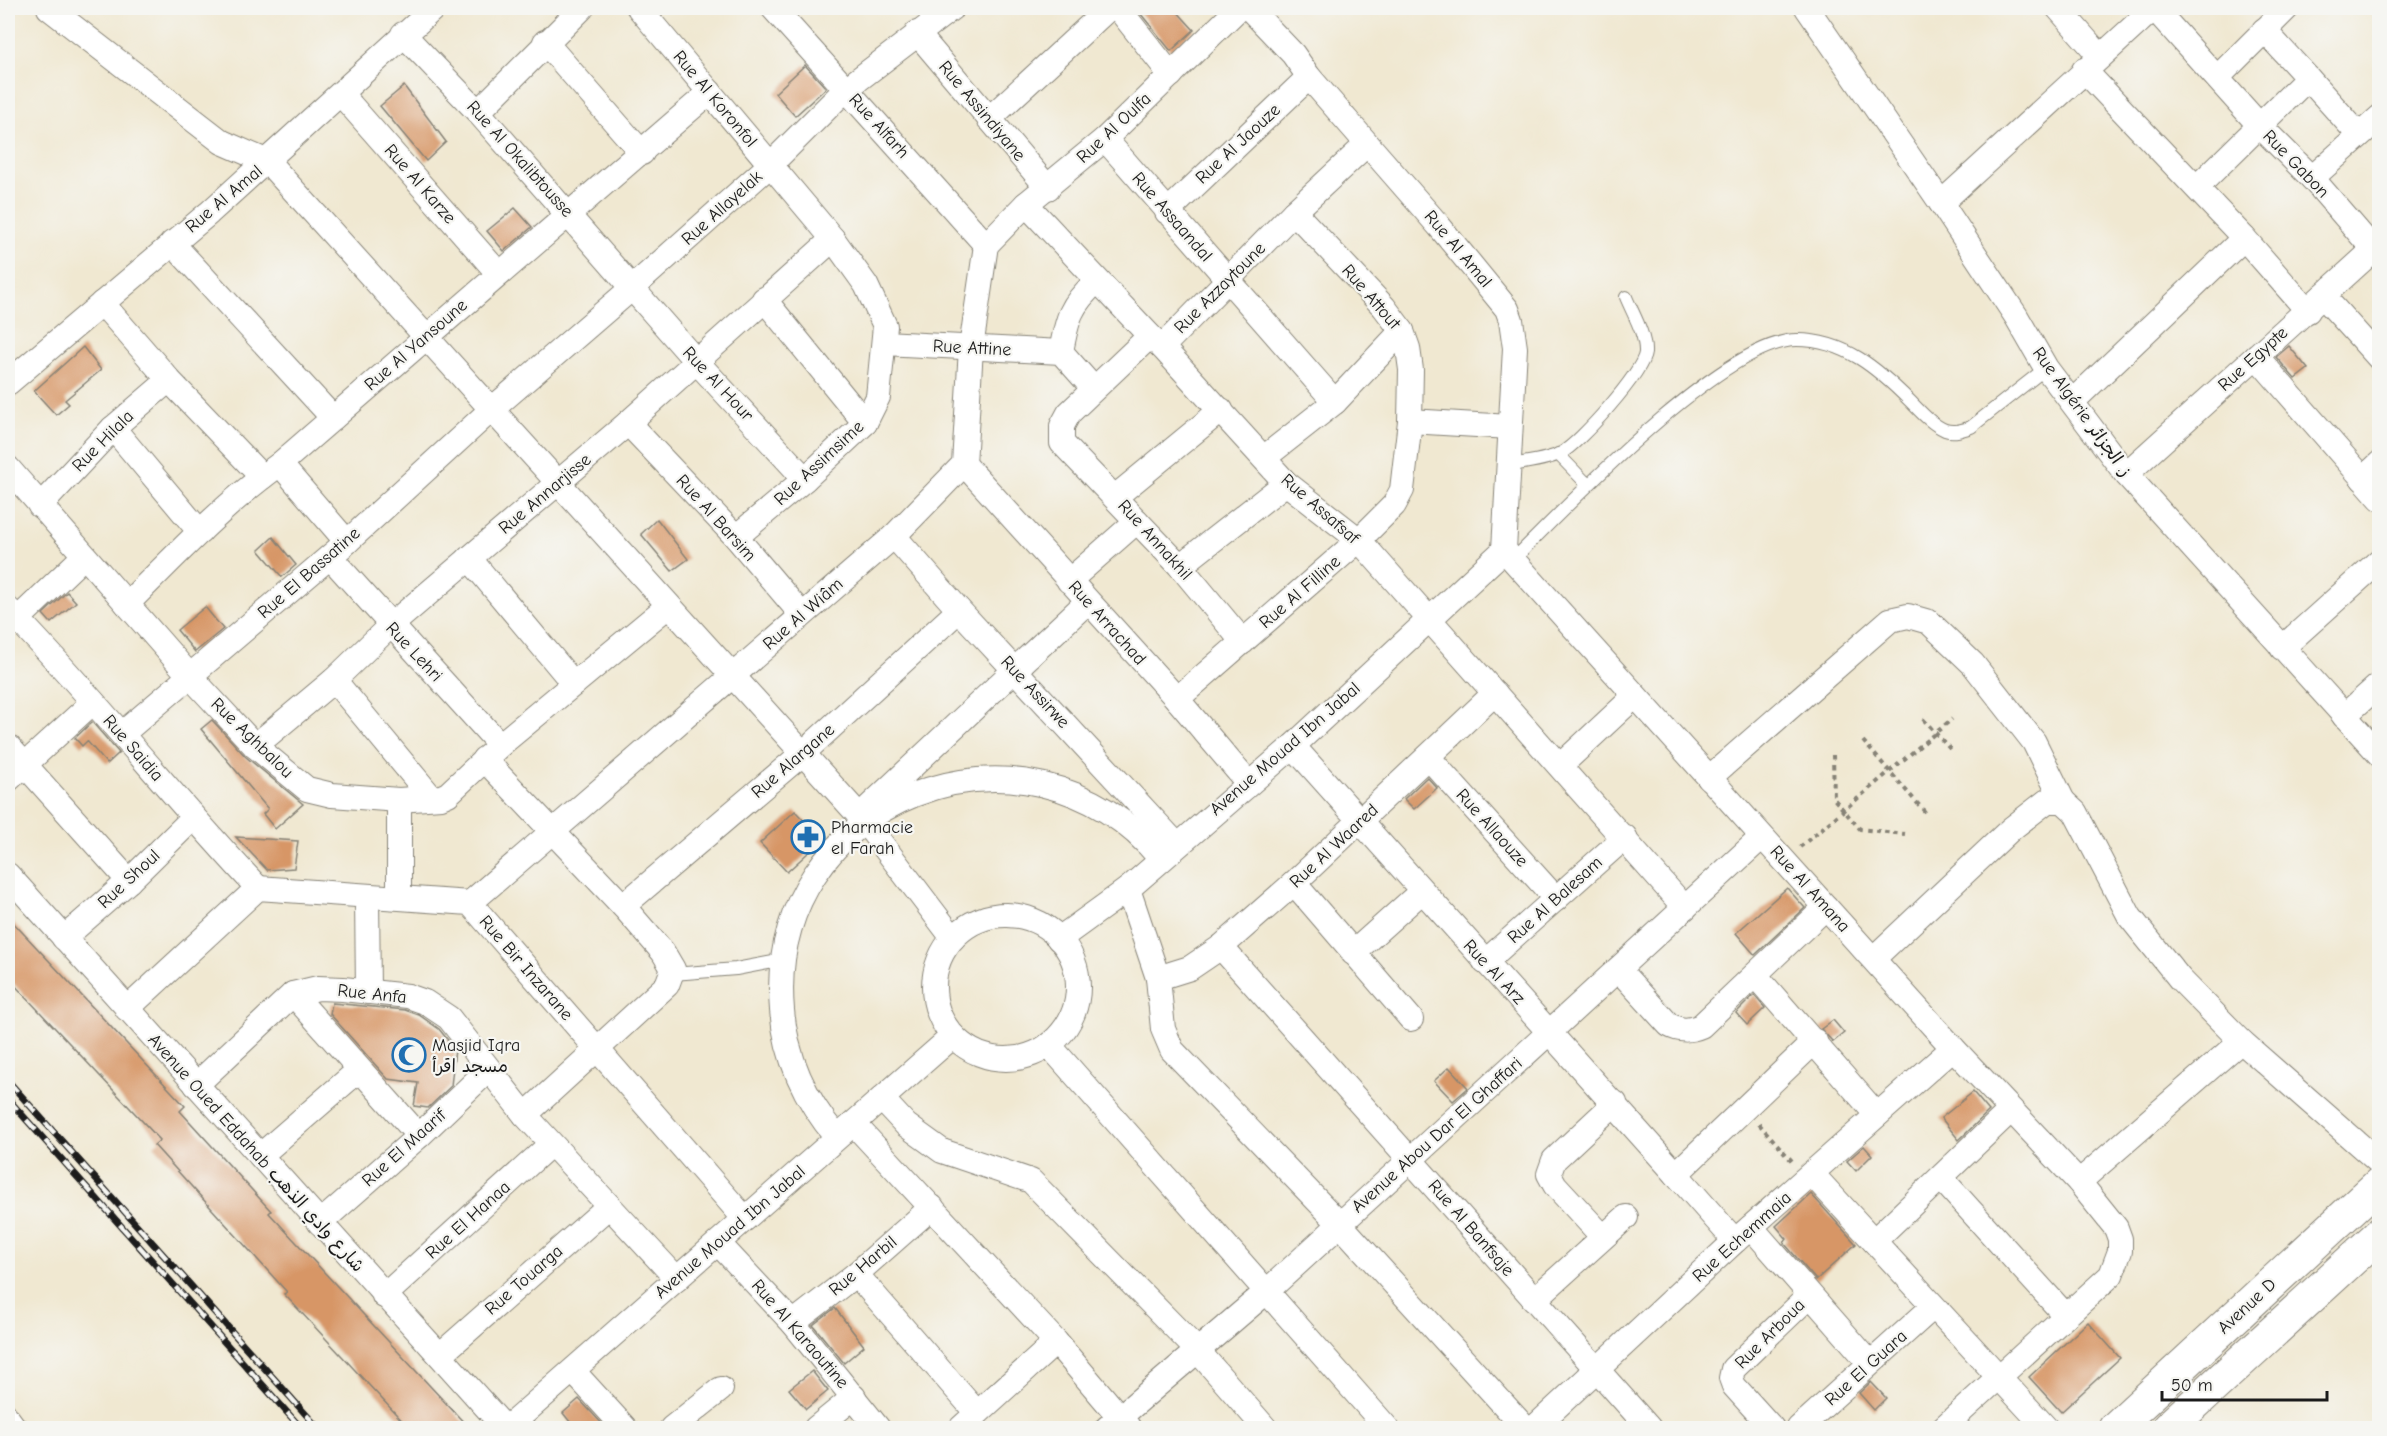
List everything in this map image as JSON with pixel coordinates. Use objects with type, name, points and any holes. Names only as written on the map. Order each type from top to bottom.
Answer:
[{"type":"main road","name":"Avenue D","points":[[2115,1428],[2379,1183]]},
{"type":"main road","name":"Avenue D","points":[[2168,1428],[2379,1234]]},
{"type":"street","points":[[49,8],[222,142],[268,162],[862,820],[953,938]]},
{"type":"street","name":"Rue Al Amal","points":[[8,383],[268,162],[403,34],[435,8]]},
{"type":"street","points":[[478,112],[545,42],[582,8]]},
{"type":"street","name":"Rue Al Koronfol","points":[[639,8],[832,239],[858,275]]},
{"type":"street","name":"Rue Alfarh","points":[[772,8],[986,245]]},
{"type":"street","name":"Rue Allayelak","points":[[491,410],[770,165],[846,89],[952,8]]},
{"type":"street","points":[[989,119],[1109,8]]},
{"type":"street","points":[[1118,8],[1171,75]]},
{"type":"street","name":"Rue Al Oulfa","points":[[986,245],[1026,204],[1105,139],[1239,8]]},
{"type":"street","name":"Rue Al Amal","points":[[1249,8],[1293,54],[1309,77],[1488,282],[1507,309],[1515,348],[1507,466],[1508,555]]},
{"type":"street","name":"Rue Algérie ز. الجزائر","points":[[1807,8],[2016,315],[2046,368],[2126,474],[2379,755]]},
{"type":"street","points":[[2058,8],[2092,63],[2197,187],[2244,238],[2379,359]]},
{"type":"street","points":[[1941,203],[2154,8]]},
{"type":"street","name":"Rue Gabon","points":[[2154,8],[2260,126],[2377,247]]},
{"type":"street","points":[[2218,77],[2286,8]]},
{"type":"street","points":[[2264,30],[2359,135]]},
{"type":"street","name":"Rue Assindiyane","points":[[917,33],[1048,188]]},
{"type":"street","name":"Rue Al Okalibtousse","points":[[403,34],[478,112],[570,214],[631,289]]},
{"type":"street","points":[[545,42],[642,153]]},
{"type":"street","name":"Rue Al Jaouze","points":[[1167,212],[1309,77]]},
{"type":"street","points":[[2197,187],[2308,78]]},
{"type":"street","name":"Rue Al Yansoune","points":[[127,603],[200,532],[710,92]]},
{"type":"street","name":"Rue Al Karze","points":[[341,94],[499,274]]},
{"type":"street","points":[[2312,178],[2379,117]]},
{"type":"street","name":"Rue Assaandal","points":[[1105,139],[1335,402]]},
{"type":"street","name":"Rue Azzaytoune","points":[[1062,443],[1065,420],[1093,388],[1156,341],[1229,281],[1294,212],[1367,144]]},
{"type":"street","name":"Rue Assafsaf","points":[[1026,204],[1096,282],[1156,341],[1265,457],[1286,483],[1359,540],[1429,620]]},
{"type":"street","name":"Rue Attout","points":[[1294,212],[1384,307],[1402,332],[1408,348],[1411,370],[1410,421],[1405,472]]},
{"type":"street","points":[[2073,401],[2244,238]]},
{"type":"street","name":"Rue Annarjisse","points":[[255,746],[334,681],[390,626],[628,423],[695,360],[832,239]]},
{"type":"street","points":[[172,243],[333,418]]},
{"type":"street","points":[[964,464],[971,348],[986,245]]},
{"type":"street","name":"Rue Egypte","points":[[2126,474],[2377,247]]},
{"type":"street","name":"Rue Assimsime","points":[[736,537],[805,479],[865,423],[878,397],[885,326],[881,314],[858,275]]},
{"type":"street","points":[[1093,388],[1061,352],[1068,316],[1073,306],[1096,282]]},
{"type":"street","name":"Rue Al Hour","points":[[631,289],[805,479]]},
{"type":"street","points":[[764,299],[865,423]]},
{"type":"street","name":"Rue Lehri","points":[[102,303],[169,380],[271,471],[338,549],[390,626],[554,833],[663,952],[672,964],[673,974]]},
{"type":"street","points":[[1265,457],[1335,402],[1402,332]]},
{"type":"street","name":"Rue Attine","points":[[884,343],[1061,352]]},
{"type":"street","points":[[2256,356],[2371,471],[2379,498]]},
{"type":"street","name":"Rue Hilala","points":[[40,506],[113,429],[169,380]]},
{"type":"street","name":"Rue El Bassatine","points":[[123,733],[338,549],[491,410]]},
{"type":"street","points":[[1115,497],[1221,410]]},
{"type":"street","points":[[1410,421],[1510,427]]},
{"type":"street","name":"Rue Al Barsim","points":[[628,423],[736,537],[802,615]]},
{"type":"street","points":[[113,429],[200,532]]},
{"type":"street","name":"Rue Annakhil","points":[[1062,443],[1180,566],[1243,642]]},
{"type":"street","name":"Rue Al Wiâm","points":[[470,903],[554,833],[894,536],[964,464]]},
{"type":"street","name":"Rue Arrachad","points":[[964,464],[1177,699],[1248,783]]},
{"type":"street","name":"Rue Aghbalou","points":[[8,468],[83,557],[255,746],[307,789],[332,795],[399,800],[441,797],[452,791],[492,752],[668,606]]},
{"type":"street","name":"Rue Al Filline","points":[[1177,699],[1359,540],[1394,505],[1405,472]]},
{"type":"street","points":[[1180,566],[1286,483]]},
{"type":"street","points":[[1069,581],[1137,521]]},
{"type":"street","name":"Rue Assirwe","points":[[894,536],[1015,670],[1169,852]]},
{"type":"street","name":"Avenue Mouad Ibn Jabal","points":[[1059,939],[1128,889],[1293,746],[1429,620],[1508,555]]},
{"type":"street","name":"Rue Al Amana","points":[[1508,555],[1953,1048],[2079,1182],[2115,1228],[2120,1251],[2117,1264],[2110,1275],[2065,1315]]},
{"type":"street","points":[[13,614],[83,557]]},
{"type":"street","points":[[469,558],[574,684]]},
{"type":"street","points":[[2282,648],[2379,560]]},
{"type":"street","points":[[1087,602],[862,820],[835,850],[811,883],[794,920],[784,960],[782,1008],[790,1054],[806,1092],[932,1206],[1056,1342],[1118,1425]]},
{"type":"street","name":"Rue Alargane","points":[[623,906],[802,754],[959,610]]},
{"type":"street","name":"Rue Saidia","points":[[13,614],[123,733],[192,819],[258,888]]},
{"type":"street","points":[[1709,778],[1890,620],[1908,616],[1929,622],[1973,664],[2034,742],[2063,801],[2075,812],[2130,917],[2180,979],[2241,1041],[2379,1163]]},
{"type":"street","points":[[1429,620],[1625,837],[1685,908]]},
{"type":"street","points":[[334,681],[431,797]]},
{"type":"street","points":[[2344,716],[2379,684]]},
{"type":"street","name":"Rue Al Waared","points":[[1158,978],[1190,968],[1221,947],[1294,884],[1495,693]]},
{"type":"street","points":[[1560,766],[1635,696]]},
{"type":"street","points":[[16,772],[93,702]]},
{"type":"street","points":[[8,746],[16,772],[129,881]]},
{"type":"street","name":"Rue Al Arz","points":[[1293,746],[1676,1173],[1809,1296],[1870,1363]]},
{"type":"street","name":"Rue Allaouze","points":[[1428,757],[1556,899]]},
{"type":"street","points":[[862,820],[901,800],[942,785],[984,778],[1027,780],[1069,792],[1095,804],[1169,852]]},
{"type":"street","points":[[399,800],[399,897]]},
{"type":"street","points":[[1874,958],[2020,822],[2047,801],[2063,801]]},
{"type":"street","name":"Rue Shoul","points":[[64,938],[129,881],[192,819]]},
{"type":"street","name":"Rue Al Balesam","points":[[1485,962],[1625,837]]},
{"type":"street","name":"Avenue Abou Dar El Ghaffari","points":[[1118,1425],[1339,1223],[1551,1034],[1762,837]]},
{"type":"street","name":"Avenue Oued Eddahab شارع وادي الذهب","points":[[8,875],[126,1009],[261,1155],[384,1296],[506,1428]]},
{"type":"street","points":[[1294,884],[1411,1019]]},
{"type":"street","points":[[126,1009],[258,888]]},
{"type":"street","name":"Rue Bir Inzarane","points":[[258,888],[470,903],[746,1219]]},
{"type":"street","points":[[1128,889],[1158,978],[1163,1029],[1173,1050],[1339,1223],[1525,1428]]},
{"type":"street","points":[[1353,953],[1421,891]]},
{"type":"street","points":[[367,897],[368,992]]},
{"type":"street","points":[[1618,969],[1669,1025],[1685,1030],[1701,1026],[1826,907]]},
{"type":"street","points":[[1012,915],[1035,921],[1059,939],[1074,965],[1077,994],[1068,1022],[1049,1045],[1028,1055],[999,1059],[972,1050],[953,1036],[938,1010],[934,987],[940,958],[953,938],[978,921],[1012,915]]},
{"type":"street","name":"Rue Al Banfsaje","points":[[1221,947],[1649,1428]]},
{"type":"street","points":[[525,1115],[667,985],[673,974]]},
{"type":"street","points":[[1755,975],[1815,1041],[1877,1115]]},
{"type":"street","name":"Rue Anfa","points":[[293,994],[318,988],[408,996],[439,1009],[470,1044],[525,1115],[677,1280]]},
{"type":"street","points":[[196,1085],[293,994],[419,1136]]},
{"type":"street","name":"Avenue Mouad Ibn Jabal","points":[[506,1428],[953,1036]]},
{"type":"street","points":[[1676,1173],[1815,1041]]},
{"type":"street","points":[[2079,1182],[2241,1041]]},
{"type":"street","points":[[1049,1045],[1265,1293],[1387,1428]]},
{"type":"street","name":"Rue Echemmaia","points":[[1534,1428],[1597,1372],[1743,1234],[1953,1048]]},
{"type":"street","points":[[261,1155],[359,1070]]},
{"type":"street","name":"Rue El Maarif","points":[[320,1223],[419,1136],[488,1070]]},
{"type":"street","points":[[882,1099],[913,1131],[942,1151],[1031,1181],[1198,1351],[1265,1428]]},
{"type":"street","points":[[1603,1237],[1555,1185],[1550,1174],[1554,1160],[1615,1103]]},
{"type":"street","points":[[1874,1241],[2011,1110]]},
{"type":"street","name":"Rue El Hanaa","points":[[384,1296],[551,1144]]},
{"type":"street","points":[[1810,1177],[1874,1241],[2046,1428]]},
{"type":"street","points":[[1941,1178],[2065,1315],[1943,1428]]},
{"type":"street","name":"Rue Touarga","points":[[440,1355],[609,1206]]},
{"type":"street","name":"Rue Harbil","points":[[793,1323],[856,1274],[932,1206]]},
{"type":"street","points":[[1534,1300],[1626,1217]]},
{"type":"street","name":"Rue Al Karaoutine","points":[[718,1243],[793,1323],[878,1428]]},
{"type":"street","points":[[856,1274],[969,1421],[1056,1342]]},
{"type":"street","name":"Rue Arboua","points":[[1772,1428],[1734,1386],[1731,1378],[1733,1369],[1739,1360],[1809,1296]]},
{"type":"street","name":"Rue El Guara","points":[[1799,1428],[1933,1307]]},
{"type":"street","points":[[573,1371],[625,1428]]},
{"type":"street","points":[[672,1428],[721,1389]]},
{"type":"street","points":[[816,1428],[854,1397]]},
{"type":"lane","points":[[1507,466],[1558,454],[1576,443],[1639,369],[1645,353],[1644,345],[1626,297]]},
{"type":"lane","points":[[1508,555],[1700,388],[1763,348],[1796,340],[1828,343],[1858,355],[1883,374],[1930,421],[1946,430],[1959,431],[1971,427],[2046,368]]},
{"type":"lane","points":[[1558,454],[1588,485]]},
{"type":"lane","points":[[673,974],[736,969],[784,960]]},
{"type":"lane","points":[[8,1410],[22,1428]]},
{"type":"path","points":[[1923,719],[1950,749]]},
{"type":"path","points":[[1784,861],[1952,719]]},
{"type":"path","points":[[1863,741],[1925,812]]},
{"type":"path","points":[[1833,755],[1833,792],[1844,811],[1860,829],[1905,834]]},
{"type":"path","points":[[1744,1108],[1810,1177]]},
{"type":"building","points":[[1136,8],[1174,8],[1194,30],[1171,51]]},
{"type":"building","points":[[805,65],[826,88],[795,116],[775,93]]},
{"type":"building","points":[[404,86],[446,142],[426,161],[380,106]]},
{"type":"building","points":[[515,208],[532,227],[504,251],[487,231]]},
{"type":"building","points":[[2289,346],[2308,369],[2295,379],[2276,357]]},
{"type":"building","points":[[83,347],[101,370],[65,400],[69,404],[56,415],[34,391]]},
{"type":"building","points":[[657,519],[688,559],[672,571],[641,534]]},
{"type":"building","points":[[273,537],[296,565],[282,577],[259,550]]},
{"type":"building","points":[[67,592],[76,602],[51,623],[43,614]]},
{"type":"building","points":[[205,607],[223,629],[195,652],[177,630]]},
{"type":"building","points":[[212,720],[246,757],[303,804],[275,829],[263,814],[268,809],[201,729]]},
{"type":"building","points":[[92,722],[119,753],[107,764],[87,741],[82,746],[75,738]]},
{"type":"building","points":[[1427,777],[1437,788],[1414,809],[1404,799]]},
{"type":"building","points":[[795,811],[822,840],[787,872],[760,843]]},
{"type":"building","points":[[236,837],[298,841],[294,868],[267,870]]},
{"type":"building","points":[[1787,888],[1805,908],[1755,955],[1736,933]]},
{"type":"building","points":[[8,917],[185,1106],[180,1111],[271,1211],[269,1213],[469,1428],[409,1428],[284,1294],[287,1292],[154,1145],[160,1140],[8,978]]},
{"type":"building","points":[[1754,995],[1765,1008],[1747,1025],[1736,1013]]},
{"type":"building","name":"Masjid Iqra مسجد اقرأ","points":[[332,1003],[405,1010],[419,1015],[439,1029],[455,1049],[451,1086],[428,1108],[414,1106],[418,1083],[388,1079],[330,1014]]},
{"type":"building","points":[[1833,1020],[1844,1033],[1833,1042],[1821,1029]]},
{"type":"building","points":[[1449,1067],[1468,1088],[1453,1101],[1434,1081]]},
{"type":"building","points":[[1973,1092],[1989,1111],[1959,1140],[1941,1118]]},
{"type":"building","points":[[1864,1146],[1872,1155],[1856,1171],[1847,1161]]},
{"type":"building","points":[[1811,1194],[1856,1244],[1816,1280],[1784,1243],[1787,1239],[1776,1226]]},
{"type":"building","points":[[835,1308],[864,1346],[844,1363],[813,1325]]},
{"type":"building","points":[[2088,1322],[2120,1358],[2061,1412],[2029,1377]]},
{"type":"building","points":[[812,1371],[828,1391],[806,1409],[789,1389]]},
{"type":"building","points":[[1871,1382],[1886,1398],[1874,1410],[1859,1393]]},
{"type":"building","points":[[579,1399],[606,1428],[575,1428],[563,1413]]},
{"type":"railway","points":[[8,1081],[318,1428]]},
{"type":"railway","points":[[8,1099],[301,1428]]},
{"type":"place","name":"Pharmacie el Farah","points":[[808,837]]},
{"type":"place","name":"Masjid Iqra مسجد اقرأ","points":[[409,1055]]}]
